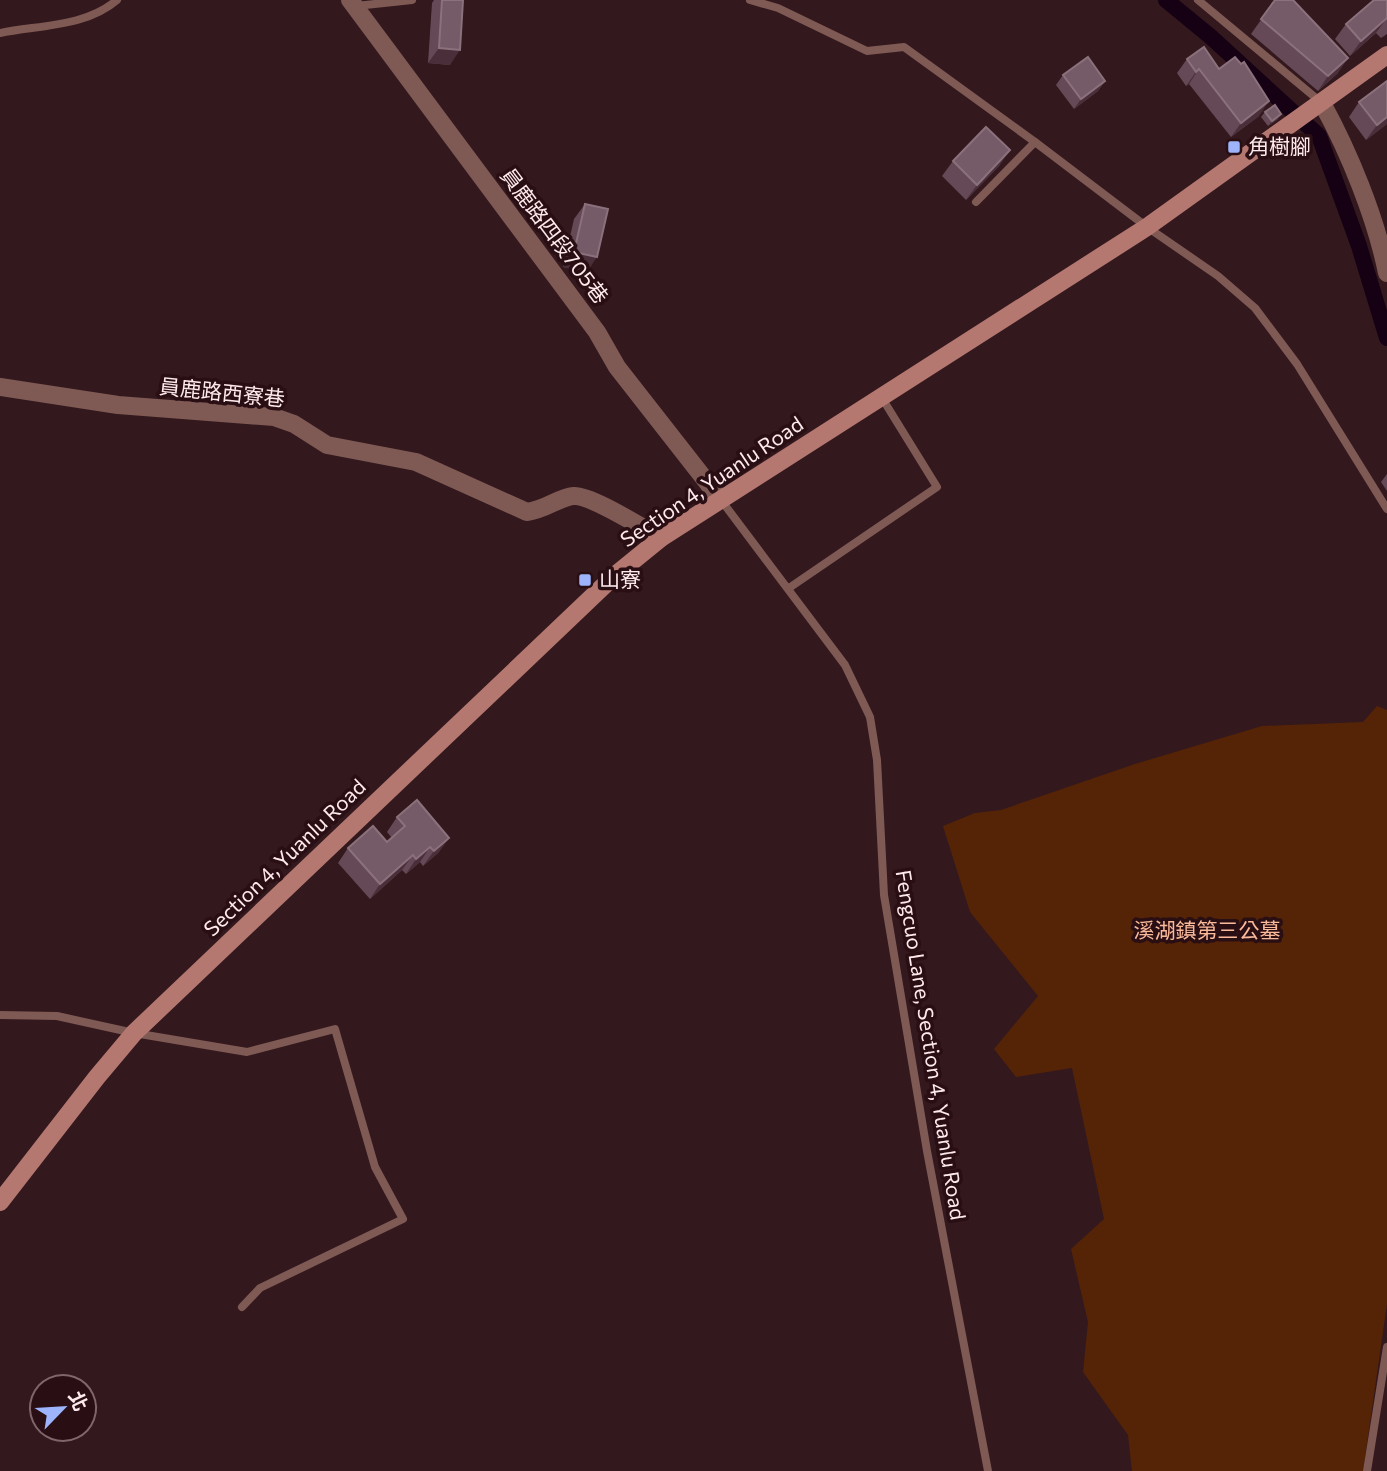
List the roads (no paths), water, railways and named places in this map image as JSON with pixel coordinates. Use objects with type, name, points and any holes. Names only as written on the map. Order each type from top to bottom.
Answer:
[{"type":"main road","name":"Section 4, Yuanlu Road","points":[[0,1202],[134,1033],[613,577],[661,538],[1147,227],[1387,55]]},
{"type":"street","name":"員鹿路四段705巷","points":[[352,3],[597,332],[617,367],[721,500]]},
{"type":"street","points":[[1322,103],[1340,136],[1364,197],[1387,273]]},
{"type":"street","name":"員鹿路西寮巷","points":[[0,387],[118,405],[274,417],[294,424],[327,445],[416,462],[527,512],[541,510],[573,496],[588,498],[661,538]]},
{"type":"lane","points":[[0,33],[73,22],[106,10],[117,0]]},
{"type":"lane","points":[[352,3],[412,0]]},
{"type":"lane","points":[[750,0],[778,8],[867,51],[904,47],[1147,227],[1218,276],[1255,308],[1297,364],[1387,509]]},
{"type":"lane","points":[[1198,0],[1322,103]]},
{"type":"lane","points":[[976,202],[1035,142]]},
{"type":"lane","points":[[789,588],[937,488],[882,398]]},
{"type":"lane","name":"Fengcuo Lane, Section 4, Yuanlu Road","points":[[721,500],[845,665],[870,717],[877,760],[884,895],[928,1151],[988,1471]]},
{"type":"lane","points":[[0,1015],[57,1016],[134,1033],[247,1052],[335,1029],[375,1167],[403,1219],[260,1288],[242,1307]]},
{"type":"lane","points":[[1367,1471],[1387,1346]]},
{"type":"waterway","points":[[1166,0],[1211,37],[1319,136],[1359,246],[1387,338]]},
{"type":"place","name":"角樹腳","points":[[1234,147]]},
{"type":"place","name":"山寮","points":[[585,580]]},
{"type":"park label","name":"溪湖鎮第三公墓","points":[[1207,931]]}]
